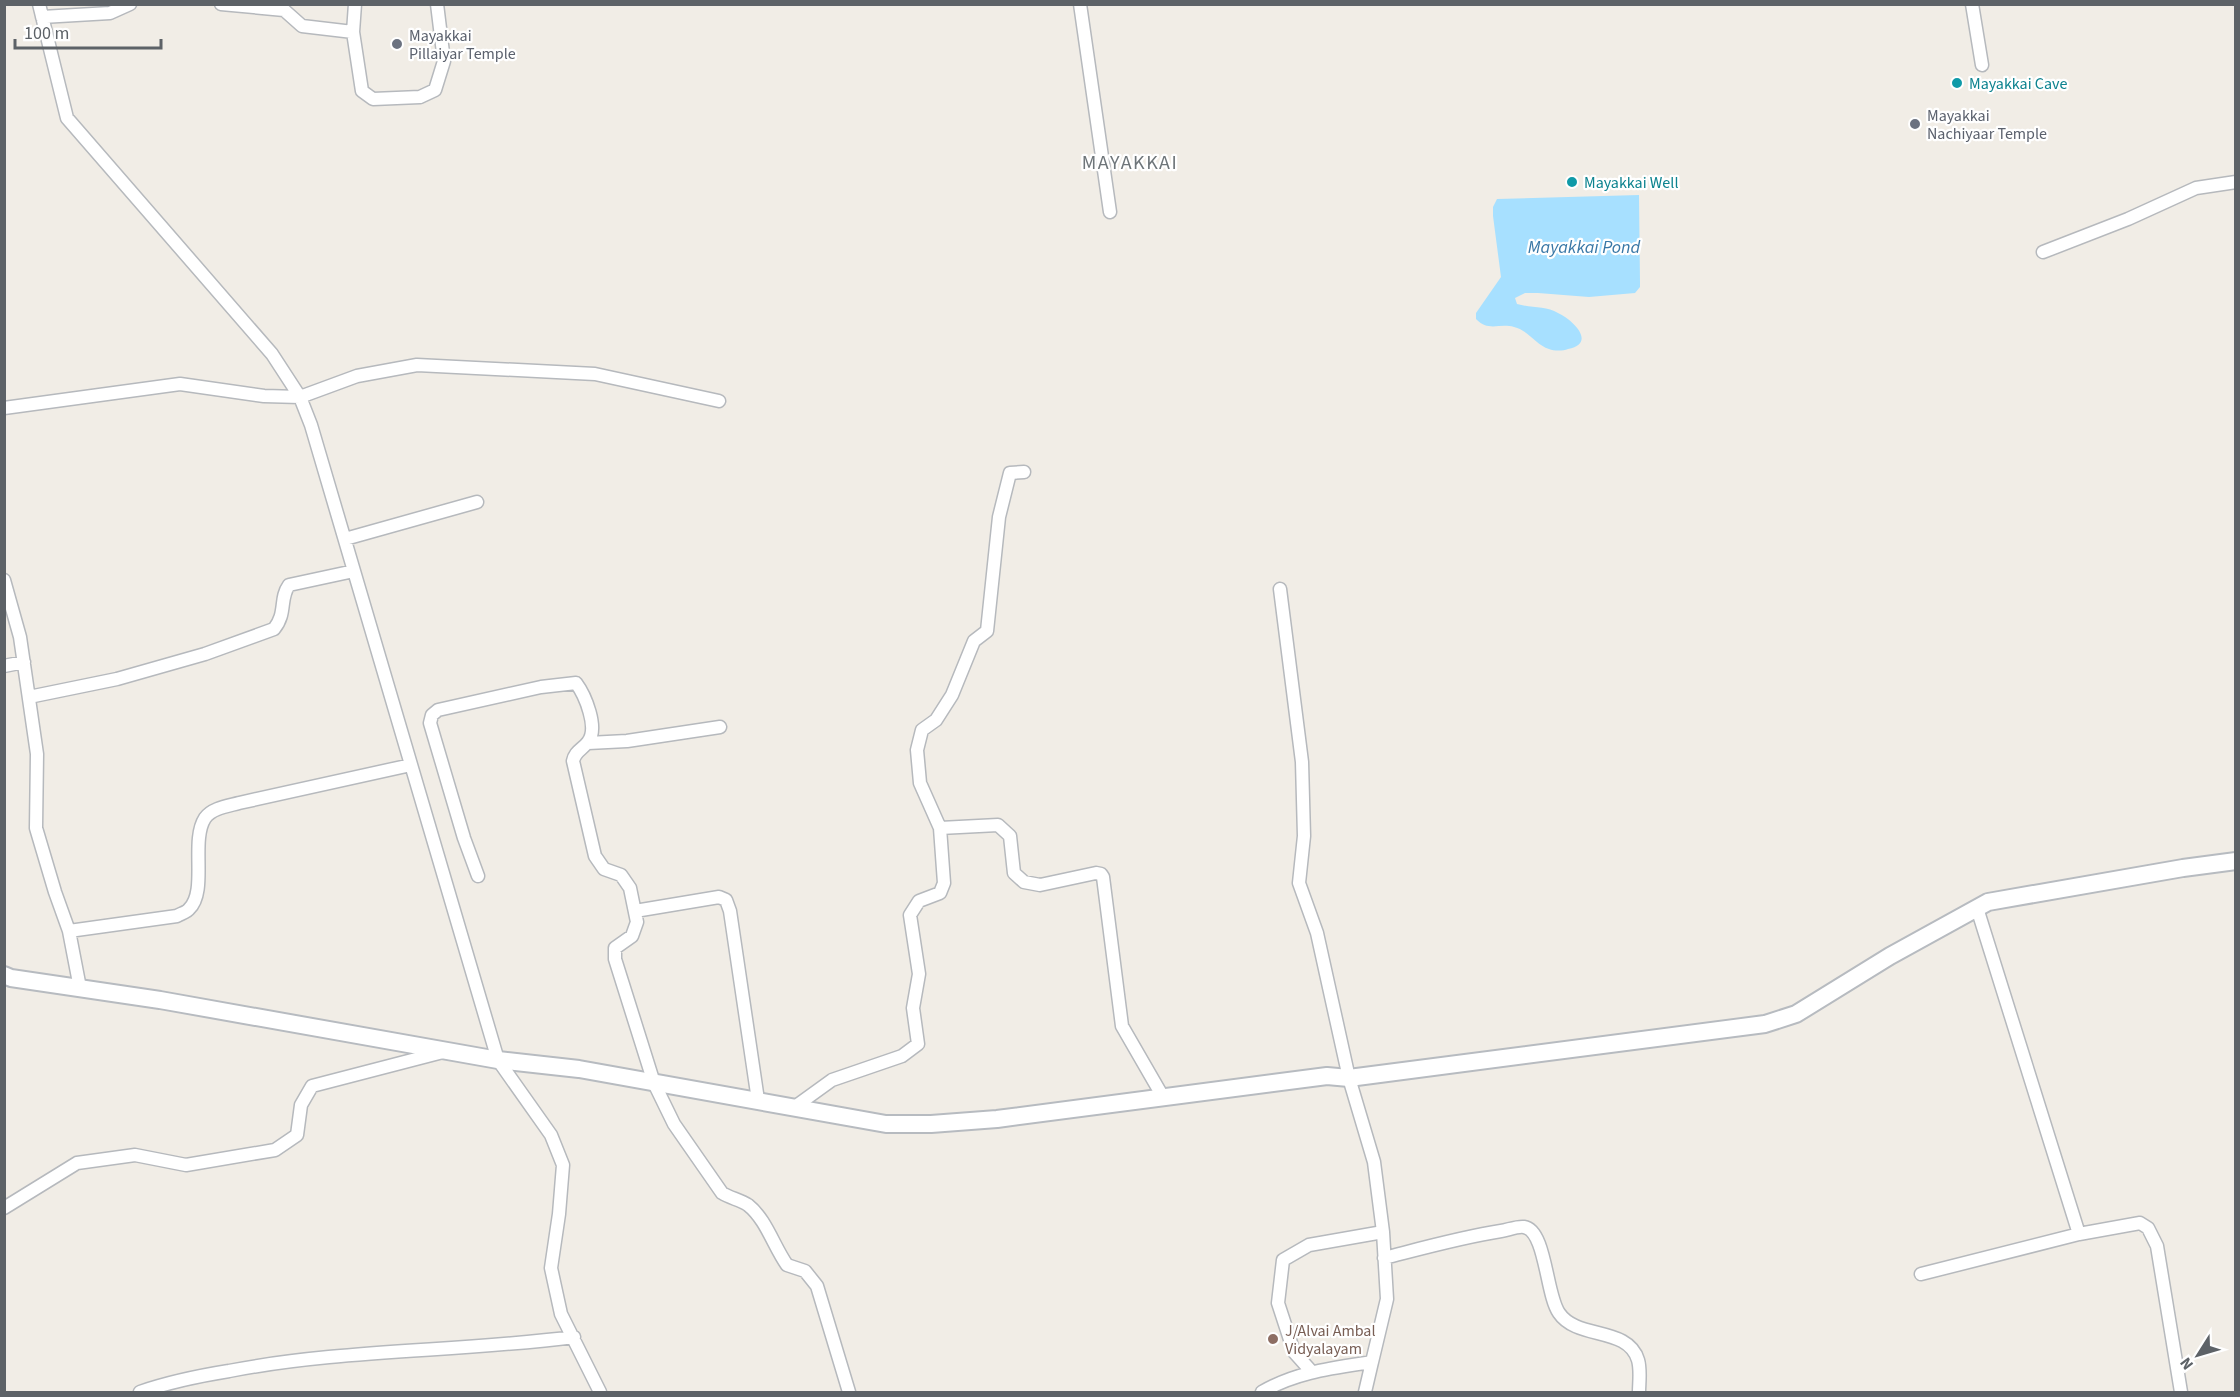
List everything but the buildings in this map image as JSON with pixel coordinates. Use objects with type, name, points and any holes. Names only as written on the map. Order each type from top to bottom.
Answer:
[{"type":"street","points":[[130,4],[110,13],[40,11],[67,118],[272,354],[300,396],[311,424],[498,1060],[551,1135],[563,1165],[551,1268],[561,1314],[600,1392]]},
{"type":"street","points":[[221,4],[284,10],[302,26],[353,32]]},
{"type":"street","points":[[355,4],[353,32],[362,91],[373,99],[420,97],[435,90],[444,61],[437,4]]},
{"type":"street","points":[[1080,4],[1110,212]]},
{"type":"street","points":[[1972,4],[1982,65]]},
{"type":"street","points":[[2043,252],[2128,219],[2196,188],[2235,182]]},
{"type":"street","points":[[4,408],[180,384],[264,396],[300,396],[357,376],[417,365],[595,374],[719,401]]},
{"type":"street","points":[[796,1106],[832,1080],[902,1056],[918,1044],[914,1008],[919,974],[910,915],[919,901],[940,893],[944,883],[940,828],[920,783],[917,750],[922,730],[936,720],[952,695],[974,641],[987,631],[999,517],[1010,473],[1024,472]]},
{"type":"street","points":[[345,539],[477,502]]},
{"type":"street","points":[[29,697],[117,679],[205,654],[274,629],[281,620],[284,591],[289,585],[354,571]]},
{"type":"street","points":[[5,580],[20,637],[37,754],[36,828],[69,931],[80,988]]},
{"type":"street","points":[[1280,589],[1302,762],[1304,836],[1299,883],[1317,933],[1349,1078],[1374,1162],[1383,1232],[1386,1299],[1365,1392]]},
{"type":"street","points":[[4,666],[24,662]]},
{"type":"street","points":[[478,876],[439,757],[430,723],[432,716],[438,710],[572,682],[581,689],[592,718],[591,737],[588,743],[574,754],[573,761],[595,856],[604,869],[621,875],[630,888],[637,922],[632,936],[615,948],[615,959],[654,1083],[674,1124],[722,1193],[747,1205],[762,1223],[787,1265],[805,1271],[817,1286],[849,1392]]},
{"type":"street","points":[[588,743],[627,741],[720,728]]},
{"type":"street","points":[[69,931],[177,916],[190,909],[198,892],[200,834],[206,817],[218,809],[239,802],[411,765]]},
{"type":"street","points":[[940,828],[998,825],[1010,836],[1014,873],[1024,882],[1041,885],[1096,873],[1104,877],[1122,1026],[1163,1097]]},
{"type":"street","points":[[4,975],[498,1060],[579,1069],[796,1106],[886,1124],[931,1124],[997,1119],[1327,1076],[1349,1078],[1766,1024],[1796,1014],[1890,956],[1988,902],[2235,861]]},
{"type":"street","points":[[634,911],[719,897],[726,900],[730,911],[758,1100]]},
{"type":"street","points":[[1977,908],[2079,1234]]},
{"type":"street","points":[[4,1208],[77,1163],[135,1155],[186,1165],[275,1150],[297,1135],[302,1105],[312,1086],[448,1050]]},
{"type":"street","points":[[1921,1274],[2079,1234],[2140,1222],[2148,1228],[2157,1246],[2181,1392]]},
{"type":"street","points":[[1384,1258],[1473,1235],[1524,1227],[1533,1232],[1539,1240],[1551,1298],[1559,1314],[1568,1323],[1626,1342],[1639,1362],[1639,1392]]},
{"type":"street","points":[[1311,1371],[1294,1352],[1278,1303],[1283,1260],[1309,1245],[1383,1232]]},
{"type":"street","points":[[140,1392],[169,1382],[271,1363],[367,1353],[512,1345],[574,1337]]},
{"type":"street","points":[[1262,1392],[1280,1382],[1311,1371],[1372,1362]]},
{"type":"water","name":"Mayakkai Pond","points":[[1639,195],[1640,287],[1635,293],[1589,297],[1525,293],[1515,298],[1517,304],[1549,309],[1570,321],[1580,331],[1582,337],[1577,346],[1564,350],[1551,350],[1519,329],[1509,326],[1489,326],[1476,319],[1476,313],[1501,277],[1493,216],[1493,207],[1497,199]]},
{"type":"place","name":"Mayakkai Pillaiyar Temple","points":[[397,44]]},
{"type":"place","name":"Mayakkai Cave","points":[[1957,83]]},
{"type":"place","name":"Mayakkai Nachiyaar Temple","points":[[1915,124]]},
{"type":"place","name":"Mayakkai Well","points":[[1572,182]]},
{"type":"place","name":"J/Alvai Ambal Vidyalayam","points":[[1273,1339]]},
{"type":"district","name":"MAYAKKAI","points":[[1130,162]]}]
